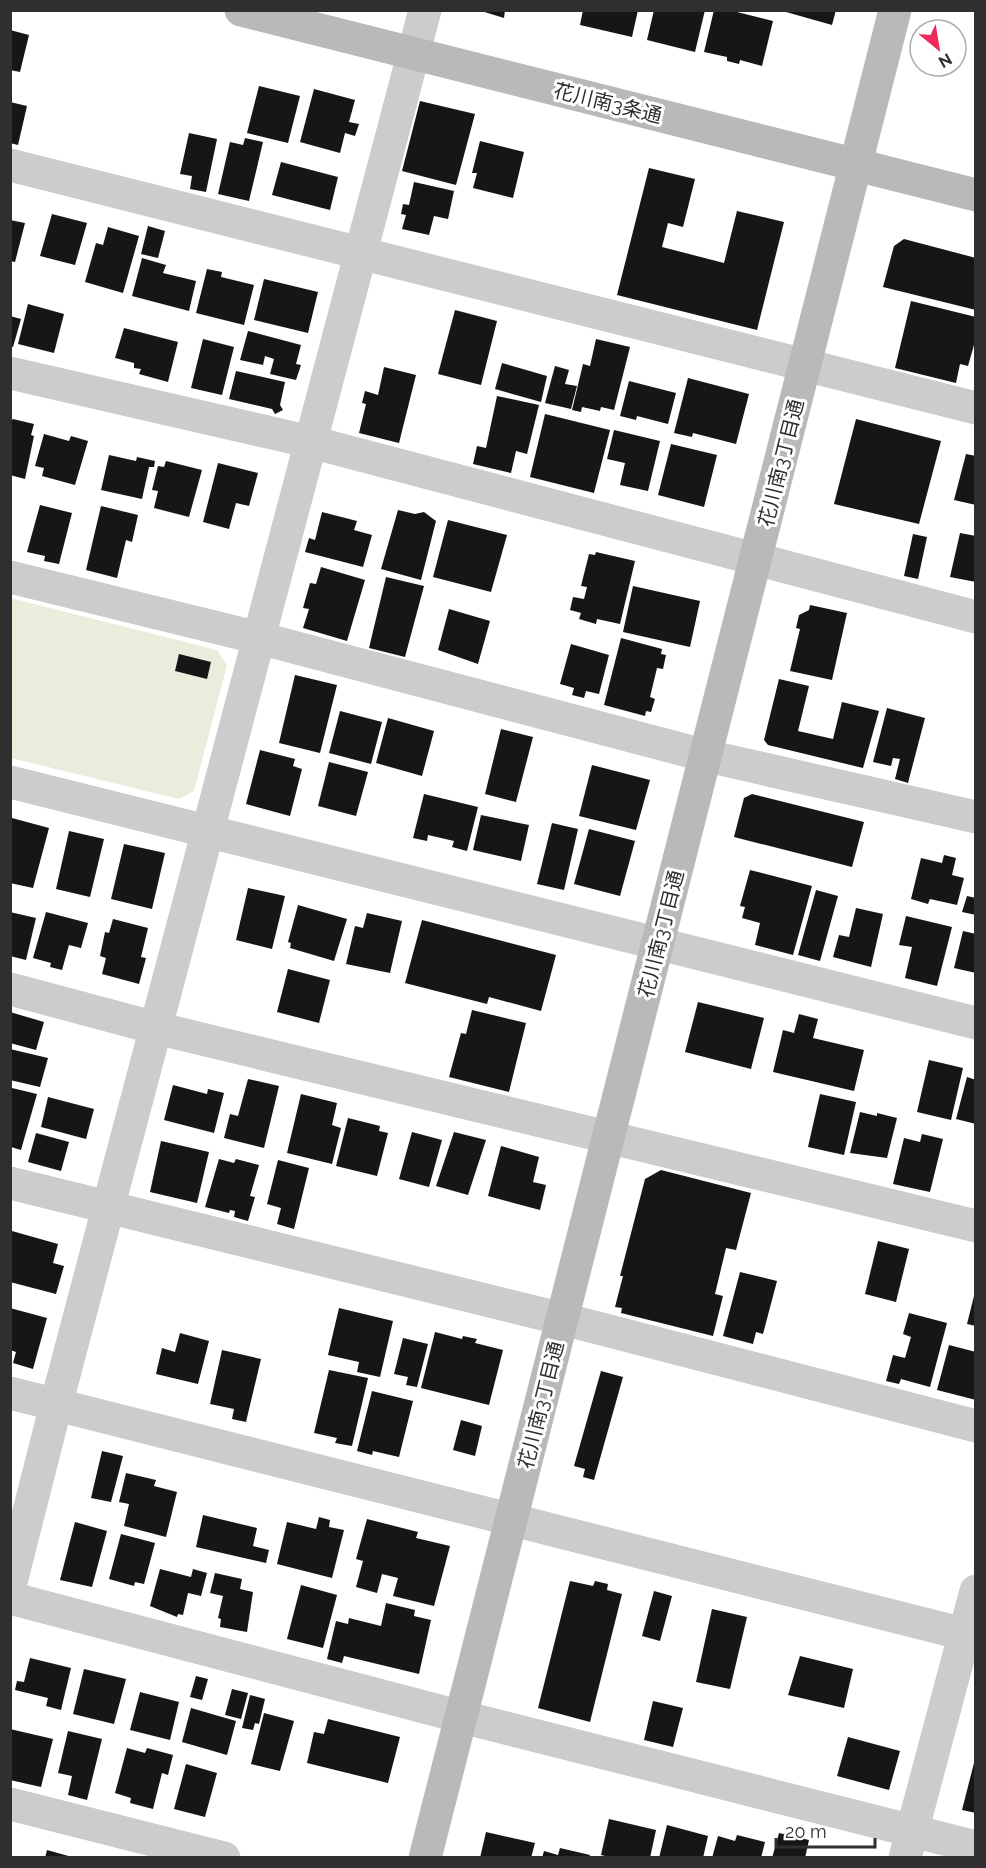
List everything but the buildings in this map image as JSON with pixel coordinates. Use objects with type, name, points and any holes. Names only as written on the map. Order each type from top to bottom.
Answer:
[{"type":"street","name":"花川南3条通","points":[[241,10],[975,195]]},
{"type":"street","points":[[10,1586],[425,10]]},
{"type":"street","name":"花川南3丁目通","points":[[426,1857],[896,10]]},
{"type":"street","points":[[10,165],[975,408]]},
{"type":"street","points":[[10,373],[311,442],[975,617]]},
{"type":"street","points":[[10,577],[259,638],[707,756],[975,817]]},
{"type":"street","points":[[10,782],[975,1023]]},
{"type":"street","points":[[10,989],[156,1028],[975,1226]]},
{"type":"street","points":[[10,1183],[563,1319],[975,1426]]},
{"type":"street","points":[[10,1393],[970,1636]]},
{"type":"street","points":[[909,1844],[970,1636],[975,1591]]},
{"type":"street","points":[[10,1598],[462,1717],[909,1844],[975,1847]]},
{"type":"street","points":[[10,1804],[224,1857]]},
{"type":"green space","points":[[10,598],[217,650],[227,665],[194,791],[179,799],[11,758]]}]
